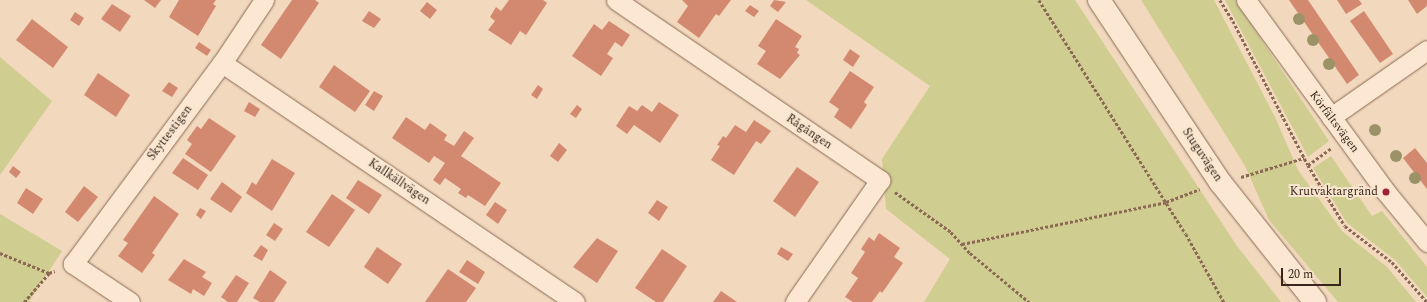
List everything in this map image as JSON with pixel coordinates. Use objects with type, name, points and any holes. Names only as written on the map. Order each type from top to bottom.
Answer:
[{"type":"main road","name":"Stuguvägen","points":[[1099,0],[1220,182],[1315,302]]},
{"type":"street","name":"Skyttestigen","points":[[73,264],[222,63],[264,0]]},
{"type":"street","name":"Rågången","points":[[616,0],[880,180]]},
{"type":"street","name":"Körfältsvägen","points":[[1246,0],[1345,137],[1427,242]]},
{"type":"street","points":[[1331,117],[1427,50]]},
{"type":"street","name":"Kallkällvägen","points":[[222,63],[575,302]]},
{"type":"street","points":[[796,302],[880,180]]},
{"type":"street","points":[[73,264],[130,302]]},
{"type":"path","points":[[1039,0],[1166,202],[1224,302]]},
{"type":"path","points":[[1220,0],[1233,20],[1267,90],[1304,158],[1346,226],[1392,262],[1427,302]]},
{"type":"path","points":[[1308,165],[1345,137]]},
{"type":"path","points":[[962,244],[1166,202],[1220,182],[1269,170],[1304,158]]},
{"type":"path","points":[[880,180],[950,232],[1004,284],[1029,302]]},
{"type":"path","points":[[0,254],[49,273]]},
{"type":"path","points":[[24,302],[49,273],[73,264]]},
{"type":"shaded area","points":[[806,0],[1075,0],[1237,246],[1281,302],[924,302],[950,259],[886,209],[882,159],[930,86]]},
{"type":"shaded area","points":[[1141,0],[1214,0],[1275,117],[1298,170],[1343,232],[1387,267],[1416,302],[1338,302],[1269,220],[1245,166]]},
{"type":"shaded area","points":[[1225,0],[1235,0],[1329,141],[1308,157]]},
{"type":"shaded area","points":[[0,57],[52,101],[0,175]]},
{"type":"shaded area","points":[[1331,156],[1372,216],[1382,211],[1427,267],[1427,297],[1395,260],[1347,223],[1313,168]]},
{"type":"shaded area","points":[[0,214],[62,251],[29,302],[0,302]]},
{"type":"building","points":[[144,0],[161,0],[155,8]]},
{"type":"building","points":[[179,0],[216,0],[213,4],[216,6],[198,36],[169,17]]},
{"type":"building","points":[[292,0],[315,0],[319,3],[281,59],[261,45]]},
{"type":"building","points":[[509,0],[543,0],[547,3],[526,35],[520,31],[511,45],[488,30],[495,21],[490,17],[496,7],[501,11]]},
{"type":"building","points":[[682,0],[731,0],[719,16],[716,14],[699,38],[677,22],[688,6]]},
{"type":"building","points":[[774,0],[786,2],[778,12],[770,6]]},
{"type":"building","points":[[1289,0],[1308,0],[1359,75],[1347,84]]},
{"type":"building","points":[[1337,0],[1359,0],[1362,4],[1346,14]]},
{"type":"building","points":[[1408,0],[1427,0],[1427,6],[1417,14]]},
{"type":"building","points":[[427,2],[437,10],[430,19],[420,11]]},
{"type":"building","points":[[112,4],[131,16],[120,32],[101,19]]},
{"type":"building","points":[[750,5],[759,11],[754,17],[745,11]]},
{"type":"building","points":[[369,11],[381,19],[374,28],[362,21]]},
{"type":"building","points":[[1364,11],[1393,54],[1380,63],[1350,21]]},
{"type":"building","points":[[75,12],[84,18],[79,26],[70,20]]},
{"type":"building","points":[[32,19],[68,47],[53,68],[16,40]]},
{"type":"building","points":[[776,19],[802,36],[795,47],[799,49],[797,53],[800,55],[780,79],[757,64],[766,51],[758,46]]},
{"type":"building","points":[[609,21],[630,35],[622,47],[615,42],[607,54],[613,58],[601,76],[572,56],[594,24],[602,30]]},
{"type":"building","points":[[199,42],[211,50],[207,56],[195,48]]},
{"type":"building","points":[[850,49],[860,56],[853,67],[843,60]]},
{"type":"building","points":[[334,65],[370,91],[355,112],[319,87]]},
{"type":"building","points":[[850,71],[874,87],[864,102],[867,105],[851,129],[834,117],[839,109],[829,102]]},
{"type":"building","points":[[98,73],[130,95],[116,117],[84,95]]},
{"type":"building","points":[[169,82],[178,88],[172,97],[162,91]]},
{"type":"building","points":[[538,85],[543,89],[537,99],[531,95]]},
{"type":"building","points":[[374,91],[383,96],[374,111],[365,105]]},
{"type":"building","points":[[249,102],[260,109],[255,117],[244,111]]},
{"type":"building","points":[[659,102],[679,115],[660,143],[634,125],[627,134],[616,126],[629,106],[637,111],[642,105],[652,112]]},
{"type":"building","points":[[577,105],[582,109],[576,118],[570,114]]},
{"type":"building","points":[[406,117],[425,130],[430,123],[447,135],[444,140],[454,146],[464,131],[474,138],[461,156],[501,183],[485,206],[468,195],[466,198],[458,193],[461,189],[445,178],[440,185],[433,180],[445,163],[434,156],[429,163],[392,138]]},
{"type":"building","points":[[209,118],[236,136],[211,172],[185,154],[192,144],[187,140],[197,126],[201,129]]},
{"type":"building","points":[[754,120],[771,131],[761,144],[756,141],[734,175],[711,160],[720,146],[717,145],[723,136],[726,138],[735,125],[746,132]]},
{"type":"building","points":[[559,143],[567,150],[558,162],[550,156]]},
{"type":"building","points":[[1415,148],[1427,163],[1427,189],[1403,158]]},
{"type":"building","points":[[183,158],[208,175],[198,190],[172,173]]},
{"type":"building","points":[[272,159],[295,173],[272,211],[246,193],[252,182],[256,185]]},
{"type":"building","points":[[13,166],[21,172],[16,178],[9,172]]},
{"type":"building","points":[[797,167],[819,182],[795,217],[773,201]]},
{"type":"building","points":[[358,180],[382,195],[369,214],[346,198]]},
{"type":"building","points":[[222,182],[242,197],[231,213],[210,199]]},
{"type":"building","points":[[84,186],[98,197],[78,222],[65,212]]},
{"type":"building","points":[[26,188],[43,199],[33,214],[17,203]]},
{"type":"building","points":[[332,194],[355,210],[329,247],[306,232]]},
{"type":"building","points":[[154,196],[179,214],[152,253],[155,255],[142,273],[118,256],[128,243],[123,240]]},
{"type":"building","points":[[657,200],[668,207],[659,221],[648,213]]},
{"type":"building","points":[[495,202],[507,210],[498,224],[486,215]]},
{"type":"building","points":[[200,208],[206,211],[201,219],[196,215]]},
{"type":"building","points":[[274,223],[283,229],[275,241],[266,235]]},
{"type":"building","points":[[879,233],[900,248],[894,257],[903,263],[882,293],[880,291],[872,302],[853,302],[845,297],[858,278],[851,273],[865,252],[861,249],[869,237],[874,241]]},
{"type":"building","points":[[597,238],[618,251],[597,283],[573,267]]},
{"type":"building","points":[[261,245],[268,250],[262,261],[253,256]]},
{"type":"building","points":[[377,247],[402,264],[388,284],[364,267]]},
{"type":"building","points":[[781,247],[793,254],[788,261],[777,254]]},
{"type":"building","points":[[662,249],[687,266],[663,302],[656,302],[635,288]]},
{"type":"building","points":[[184,259],[206,272],[202,277],[212,283],[204,296],[193,289],[191,294],[168,280]]},
{"type":"building","points":[[467,260],[485,272],[478,284],[459,272]]},
{"type":"building","points":[[448,269],[476,288],[466,302],[425,302]]},
{"type":"building","points":[[270,270],[287,282],[274,302],[260,302],[253,298]]},
{"type":"building","points":[[236,275],[249,283],[237,302],[228,302],[221,297]]},
{"type":"building","points":[[721,291],[737,302],[713,302]]},
{"type":"place","name":"Krutvaktargränd","points":[[1386,192]]}]
